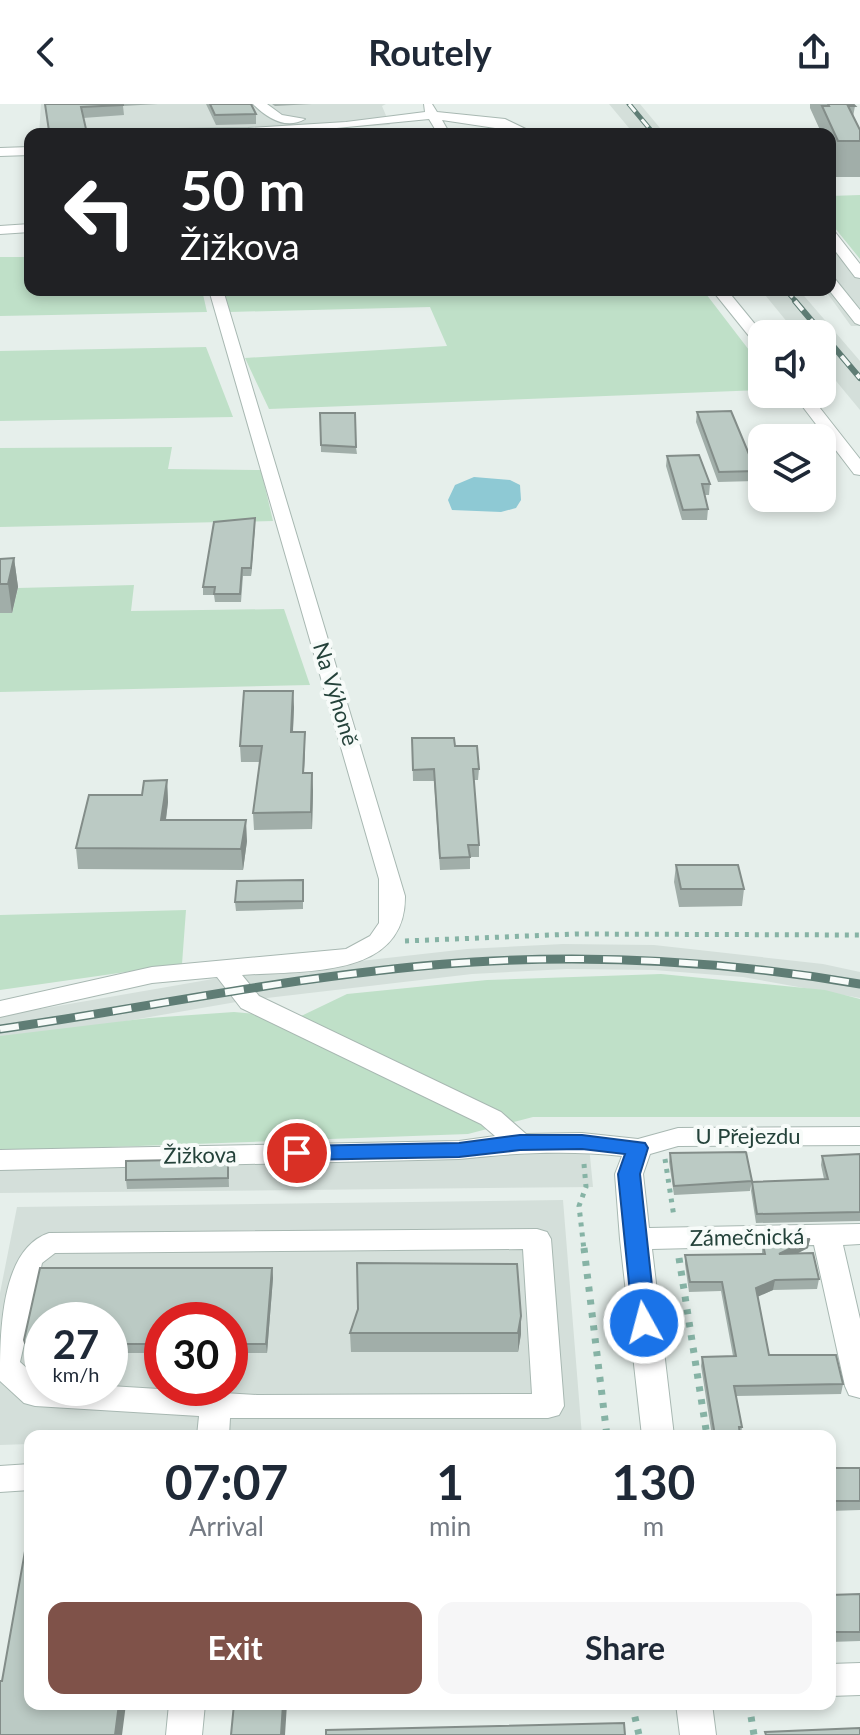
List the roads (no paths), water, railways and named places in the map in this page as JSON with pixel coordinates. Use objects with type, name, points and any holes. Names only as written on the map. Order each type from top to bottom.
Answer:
[{"type":"street","points":[[259,104],[279,119],[407,116]]},
{"type":"street","points":[[363,104],[371,116]]},
{"type":"street","points":[[430,109],[441,128]]},
{"type":"street","points":[[312,128],[346,126],[430,109],[505,123],[516,128]]},
{"type":"street","points":[[0,152],[24,151]]},
{"type":"street","points":[[0,230],[24,228]]},
{"type":"street","points":[[836,243],[860,274]]},
{"type":"street","points":[[836,290],[860,320]]},
{"type":"street","name":"Na Výhoně","points":[[218,296],[396,904],[391,926],[380,942],[362,954],[339,959],[224,969]]},
{"type":"street","points":[[724,296],[748,326]]},
{"type":"street","points":[[812,408],[860,470]]},
{"type":"street","points":[[0,1009],[152,975],[224,969],[250,1002],[491,1118],[520,1143]]},
{"type":"street","name":"U Přejezdu","points":[[651,1151],[678,1137],[860,1136]]},
{"type":"street","name":"Žižkova","points":[[0,1160],[459,1150],[520,1143],[582,1142],[651,1151]]},
{"type":"street","points":[[651,1151],[629,1174],[657,1430]]},
{"type":"street","name":"Zámečnická","points":[[634,1239],[860,1234]]},
{"type":"street","points":[[826,1235],[860,1386]]},
{"type":"street","points":[[537,1239],[548,1406],[216,1404],[35,1394],[4,1366],[29,1258],[49,1243],[537,1239]]},
{"type":"street","points":[[214,1430],[216,1406]]},
{"type":"street","points":[[836,1680],[860,1679]]},
{"type":"street","points":[[184,1735],[186,1710]]},
{"type":"street","points":[[695,1710],[698,1735]]},
{"type":"water","points":[[474,477],[510,480],[520,485],[521,500],[516,508],[501,512],[452,510],[448,500],[455,485]]},
{"type":"railway","points":[[629,104],[649,128]]},
{"type":"railway","points":[[791,296],[797,303]]},
{"type":"railway","points":[[795,301],[860,378]]},
{"type":"railway","points":[[0,1029],[355,973],[474,962],[571,959],[667,962],[764,970],[860,984]]}]
